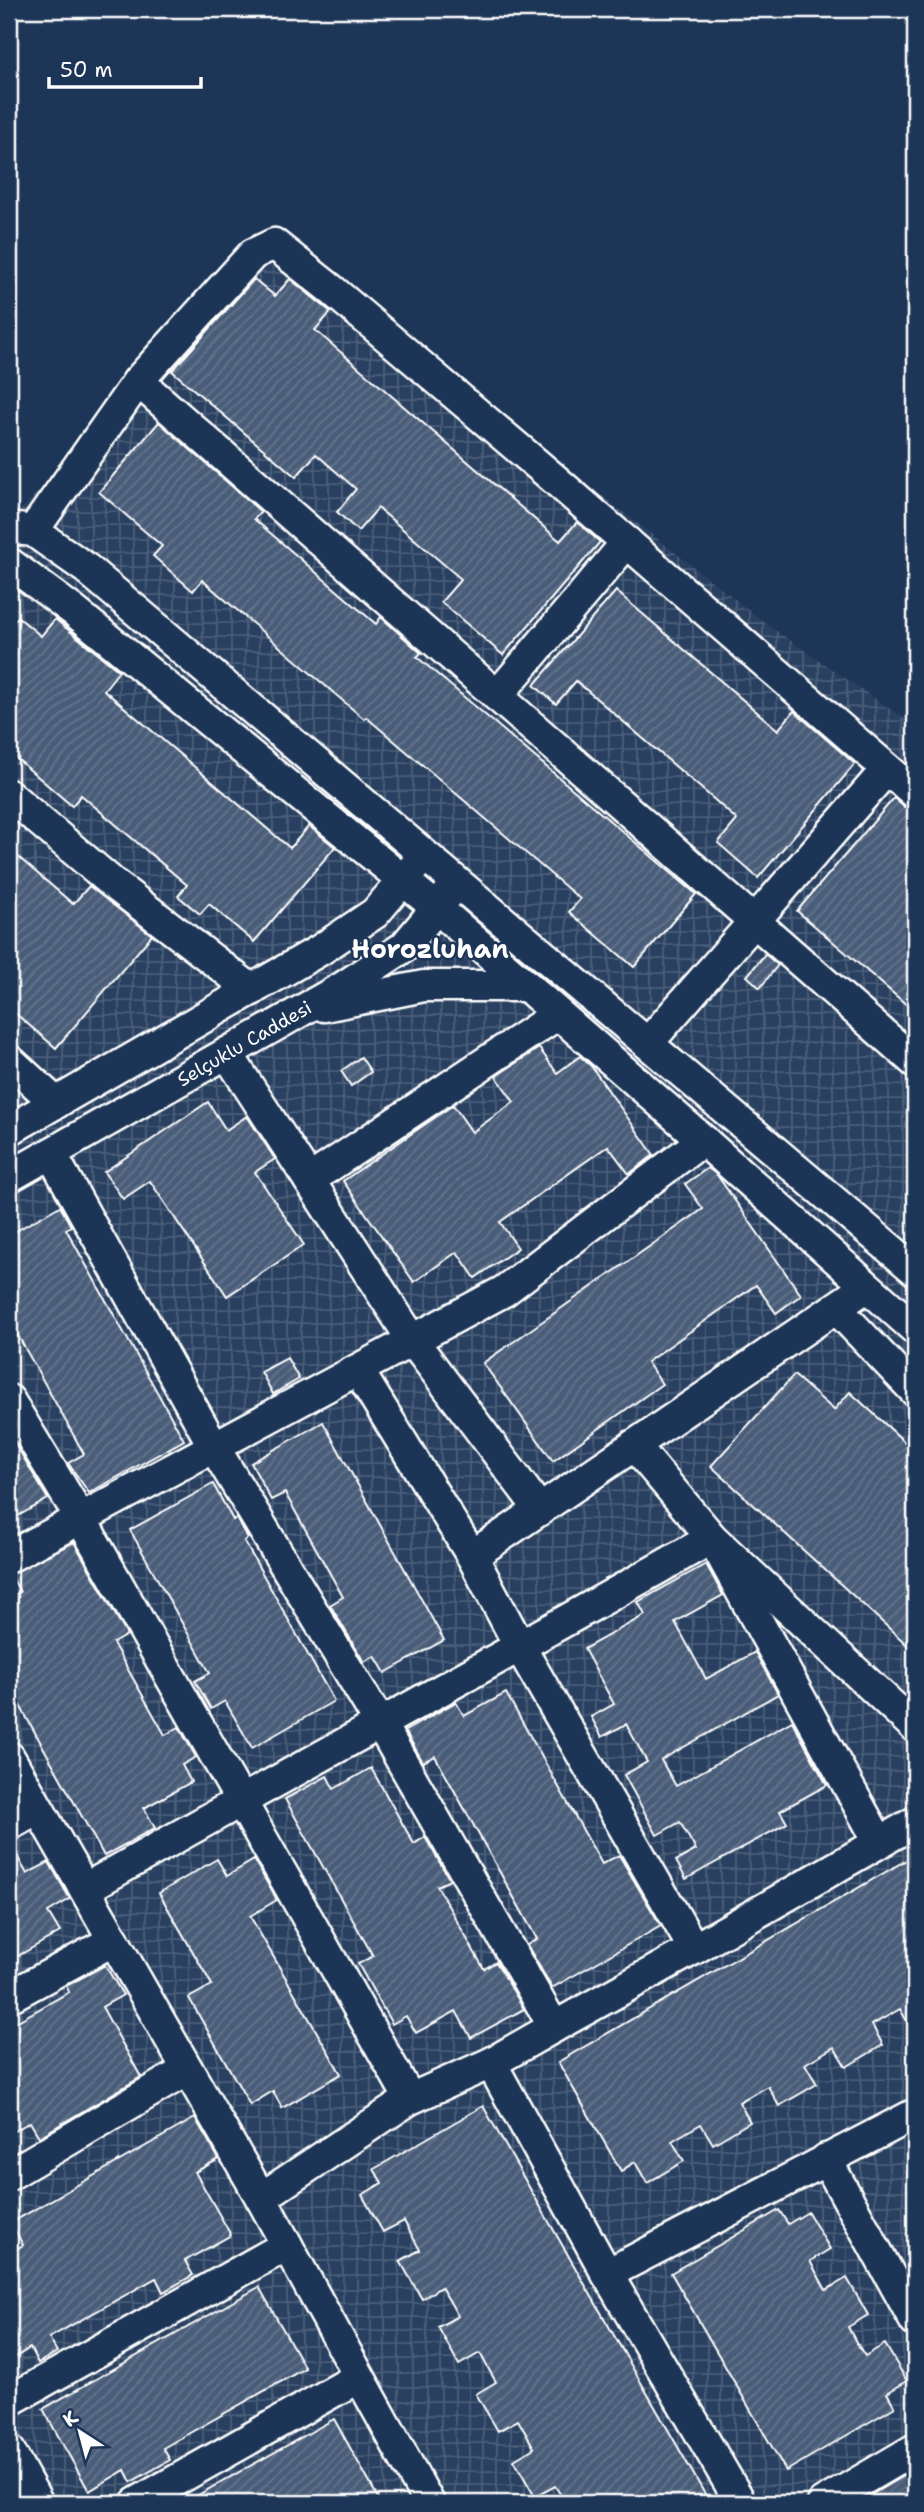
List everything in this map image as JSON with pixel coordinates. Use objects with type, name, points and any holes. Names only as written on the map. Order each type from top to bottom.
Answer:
[{"type":"street","points":[[915,793],[332,290],[274,244],[253,254],[138,381],[21,530],[87,569],[915,1270]]},
{"type":"street","points":[[138,381],[915,1062]]},
{"type":"street","points":[[497,696],[626,542]]},
{"type":"street","points":[[9,563],[74,611],[437,908],[915,1329]]},
{"type":"street","points":[[648,1043],[887,769]]},
{"type":"street","points":[[9,795],[115,885],[253,990]]},
{"type":"street","points":[[9,1130],[320,950],[374,913],[424,855]]},
{"type":"street","name":"Selçuklu Caddesi","points":[[9,1177],[343,987],[404,947],[458,883]]},
{"type":"street","points":[[300,1011],[424,986],[527,986]]},
{"type":"street","points":[[309,1180],[558,1014]]},
{"type":"street","points":[[227,1053],[413,1341],[540,1510]]},
{"type":"street","points":[[9,1060],[56,1103]]},
{"type":"street","points":[[9,1557],[504,1291],[703,1140]]},
{"type":"street","points":[[51,1153],[214,1447],[380,1723],[554,2027]]},
{"type":"street","points":[[472,1556],[866,1287]]},
{"type":"street","points":[[836,1308],[915,1391]]},
{"type":"street","points":[[358,1370],[472,1556],[520,1647],[694,1949]]},
{"type":"street","points":[[9,1399],[81,1519],[410,2099]]},
{"type":"street","points":[[634,1445],[712,1538],[915,1727]]},
{"type":"street","points":[[85,1889],[712,1538]]},
{"type":"street","points":[[712,1538],[879,1842]]},
{"type":"street","points":[[9,1757],[261,2198],[429,2503]]},
{"type":"street","points":[[9,1825],[38,1809]]},
{"type":"street","points":[[261,2198],[410,2099],[491,2063],[915,1822]]},
{"type":"street","points":[[9,1997],[114,1940]]},
{"type":"street","points":[[491,2063],[607,2274],[741,2503]]},
{"type":"street","points":[[9,2175],[187,2070]]},
{"type":"street","points":[[607,2274],[915,2114]]},
{"type":"street","points":[[826,2159],[915,2321]]},
{"type":"street","points":[[9,2400],[287,2245]]},
{"type":"street","points":[[136,2503],[359,2377]]},
{"type":"street","points":[[823,2503],[915,2449]]},
{"type":"street","points":[[9,2450],[38,2503]]},
{"type":"shaded area","points":[[271,239],[775,630],[915,726],[915,2503],[9,2503],[9,523]]},
{"type":"building","points":[[254,279],[275,296],[290,279],[331,312],[315,330],[560,541],[577,522],[600,542],[503,655],[441,602],[461,579],[378,508],[358,531],[337,512],[356,489],[316,454],[296,477],[172,371]]},
{"type":"building","points":[[159,422],[261,512],[254,519],[376,624],[381,617],[421,653],[417,657],[696,894],[634,967],[569,912],[580,899],[202,580],[193,591],[153,556],[162,546],[99,492]]},
{"type":"building","points":[[616,591],[778,730],[794,711],[855,764],[758,878],[718,843],[737,820],[717,802],[576,681],[556,704],[534,685]]},
{"type":"building","points":[[18,617],[41,636],[55,619],[119,671],[104,690],[290,848],[309,826],[335,847],[254,942],[209,904],[200,914],[178,896],[187,885],[81,795],[72,806],[9,752],[9,627]]},
{"type":"building","points":[[894,798],[904,807],[915,810],[915,1012],[797,911]]},
{"type":"building","points":[[9,849],[73,904],[89,886],[152,935],[56,1048],[9,1008]]},
{"type":"building","points":[[765,954],[778,965],[760,988],[747,976]]},
{"type":"building","points":[[539,1048],[557,1073],[580,1056],[591,1066],[654,1155],[629,1174],[608,1146],[500,1222],[518,1248],[475,1278],[457,1252],[414,1282],[343,1181],[453,1105],[472,1132],[514,1102],[496,1076]]},
{"type":"building","points":[[361,1057],[371,1072],[351,1086],[341,1071]]},
{"type":"building","points":[[208,1102],[226,1130],[247,1116],[275,1159],[255,1172],[304,1245],[227,1296],[150,1181],[123,1199],[104,1172]]},
{"type":"building","points":[[708,1168],[717,1175],[801,1295],[776,1313],[756,1285],[647,1362],[662,1384],[553,1461],[483,1363],[703,1209],[685,1184]]},
{"type":"building","points":[[60,1206],[71,1226],[66,1229],[184,1440],[89,1493],[68,1463],[84,1454],[16,1332],[9,1336],[9,1235]]},
{"type":"building","points":[[287,1358],[299,1379],[273,1394],[261,1372]]},
{"type":"building","points":[[794,1375],[834,1410],[850,1392],[907,1444],[915,1435],[915,1652],[711,1466]]},
{"type":"building","points":[[323,1422],[444,1640],[385,1673],[375,1656],[364,1662],[330,1605],[343,1597],[285,1493],[271,1500],[251,1463]]},
{"type":"building","points":[[9,1433],[48,1499],[9,1521]]},
{"type":"building","points":[[213,1484],[233,1520],[236,1518],[248,1538],[244,1541],[334,1701],[252,1748],[225,1701],[211,1709],[195,1681],[210,1673],[130,1530]]},
{"type":"building","points":[[74,1542],[127,1635],[113,1643],[165,1735],[179,1727],[196,1757],[182,1765],[191,1782],[144,1808],[155,1828],[104,1856],[9,1686],[9,1646],[16,1641],[9,1627],[9,1598],[20,1592],[10,1574]]},
{"type":"building","points":[[706,1564],[723,1595],[675,1622],[706,1679],[755,1652],[778,1694],[661,1760],[676,1786],[792,1721],[827,1785],[780,1811],[787,1823],[686,1879],[676,1861],[696,1850],[680,1822],[657,1835],[624,1775],[647,1762],[626,1724],[602,1737],[591,1717],[614,1704],[584,1649],[645,1615],[638,1602]]},
{"type":"building","points":[[506,1693],[602,1864],[619,1855],[661,1926],[552,1988],[527,1945],[537,1939],[435,1756],[423,1762],[405,1731],[456,1702],[464,1716]]},
{"type":"building","points":[[371,1768],[414,1844],[425,1837],[450,1880],[437,1886],[484,1969],[496,1962],[524,2009],[471,2038],[456,2011],[416,2033],[406,2016],[392,2024],[358,1964],[373,1956],[285,1799],[327,1776],[334,1789]]},
{"type":"building","points":[[9,1842],[27,1874],[49,1862],[70,1899],[48,1912],[60,1932],[9,1961]]},
{"type":"building","points":[[915,1855],[915,2035],[900,2009],[872,2025],[883,2045],[846,2067],[834,2047],[805,2064],[817,2084],[779,2106],[768,2086],[739,2102],[750,2122],[713,2144],[701,2124],[672,2141],[684,2161],[647,2183],[635,2162],[621,2171],[558,2062]]},
{"type":"building","points":[[217,1859],[227,1876],[254,1860],[277,1900],[250,1916],[341,2074],[282,2108],[273,2091],[250,2105],[189,1998],[212,1985],[159,1893]]},
{"type":"building","points":[[105,1965],[123,1995],[102,2007],[141,2077],[39,2137],[30,2122],[9,2134],[9,2026],[69,1992],[66,1986]]},
{"type":"building","points":[[483,2106],[710,2503],[566,2503],[555,2486],[535,2497],[514,2460],[534,2448],[518,2420],[498,2431],[476,2394],[496,2382],[480,2353],[459,2365],[438,2327],[458,2316],[441,2287],[422,2299],[400,2261],[420,2250],[404,2221],[383,2232],[362,2195],[382,2183],[374,2169]]},
{"type":"building","points":[[195,2118],[219,2159],[195,2172],[231,2235],[185,2261],[193,2275],[163,2292],[156,2278],[49,2338],[57,2352],[38,2363],[30,2348],[14,2358],[9,2349],[9,2253],[23,2245],[11,2223]]},
{"type":"building","points":[[779,2210],[788,2224],[808,2212],[830,2249],[810,2261],[826,2290],[847,2278],[868,2315],[848,2327],[856,2342],[865,2356],[885,2344],[907,2381],[887,2393],[895,2407],[786,2471],[671,2273]]},
{"type":"building","points":[[259,2287],[305,2368],[163,2448],[170,2460],[131,2482],[125,2470],[89,2491],[43,2409]]},
{"type":"building","points":[[334,2419],[381,2503],[184,2503]]},
{"type":"building","points":[[915,2469],[915,2503],[857,2503]]},
{"type":"district","name":"Horozluhan","points":[[430,949]]}]
